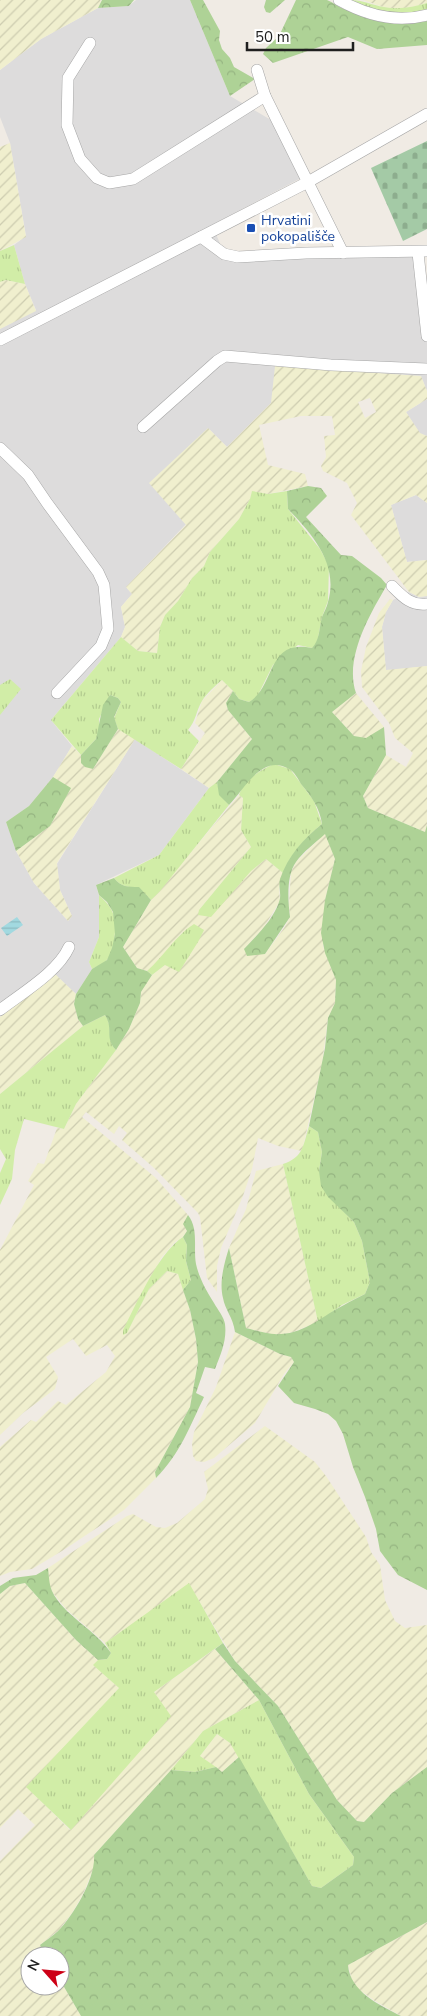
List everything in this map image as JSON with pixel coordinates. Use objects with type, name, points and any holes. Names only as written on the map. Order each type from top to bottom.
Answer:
[{"type":"street","points":[[339,0],[377,16],[397,18],[427,15]]},
{"type":"street","points":[[90,43],[68,78],[67,125],[80,159],[96,178],[109,183],[133,179],[265,96]]},
{"type":"street","points":[[256,70],[265,96],[343,253]]},
{"type":"street","points":[[0,340],[308,182],[427,114]]},
{"type":"street","points":[[201,237],[224,254],[238,257],[423,252],[427,336]]},
{"type":"street","points":[[143,427],[225,356],[331,365],[427,369]]},
{"type":"street","points":[[0,448],[28,474],[98,572],[104,585],[108,629],[101,646],[57,693]]},
{"type":"street","points":[[392,586],[408,601],[418,606],[427,604]]},
{"type":"street","points":[[0,1010],[56,966],[65,955],[68,947]]},
{"type":"shaded area","points":[[136,0],[190,0],[230,96],[271,120],[303,177],[212,225],[222,248],[237,253],[397,247],[424,261],[427,305],[427,391],[421,376],[271,403],[227,447],[209,429],[150,483],[186,524],[126,587],[132,594],[121,607],[125,627],[121,637],[51,720],[72,746],[53,777],[29,806],[6,822],[16,851],[34,883],[68,921],[72,916],[60,890],[57,864],[135,739],[209,788],[159,855],[96,885],[99,896],[99,937],[89,962],[92,969],[76,994],[53,973],[0,1017],[0,329],[36,310],[25,284],[14,245],[26,236],[10,143],[0,117],[0,70],[41,39],[98,8],[129,6]]},
{"type":"shaded area","points":[[427,399],[427,436],[420,434],[406,412]]},
{"type":"shaded area","points":[[416,495],[427,503],[427,560],[407,562],[391,505]]},
{"type":"shaded area","points":[[409,592],[419,597],[427,596],[427,666],[386,671],[382,627],[386,612],[393,600]]},
{"type":"green space","points":[[0,0],[101,1],[98,8],[41,39],[0,70]]},
{"type":"green space","points":[[102,0],[134,0],[129,6],[98,8]]},
{"type":"green space","points":[[190,0],[203,0],[220,31],[219,40],[222,49],[230,58],[234,67],[255,79],[230,96]]},
{"type":"green space","points":[[266,0],[285,0],[270,13],[266,12],[264,7]]},
{"type":"green space","points":[[296,0],[327,0],[355,13],[385,21],[427,21],[427,45],[377,49],[348,37],[273,63],[263,54],[266,48],[279,36]]},
{"type":"green space","points":[[350,0],[390,8],[411,7],[427,3],[427,11],[417,13],[388,12]]},
{"type":"green space","points":[[363,0],[427,0],[427,3],[396,9]]},
{"type":"green space","points":[[427,141],[427,229],[403,241],[371,168]]},
{"type":"green space","points":[[10,143],[26,237],[0,251],[0,147]]},
{"type":"green space","points":[[14,245],[25,284],[6,280],[0,282],[0,251]]},
{"type":"green space","points":[[6,280],[25,284],[36,311],[0,329],[0,282]]},
{"type":"green space","points":[[275,366],[421,376],[427,391],[427,399],[406,412],[420,433],[427,436],[427,503],[416,495],[391,505],[407,562],[427,560],[427,596],[419,597],[409,592],[351,515],[357,503],[347,483],[323,471],[321,466],[326,457],[324,436],[335,435],[332,416],[301,416],[259,425],[268,465],[305,474],[308,486],[268,494],[252,492],[239,519],[210,552],[204,566],[192,578],[178,601],[165,615],[160,627],[157,653],[138,651],[121,637],[125,627],[121,607],[132,594],[126,587],[186,525],[149,483],[208,428],[227,447],[271,403]],"holes":[[[370,398],[376,412],[365,418],[358,402]]]},
{"type":"green space","points":[[308,486],[321,488],[327,496],[306,517],[341,555],[352,556],[381,578],[387,585],[373,609],[356,651],[353,679],[356,693],[332,712],[354,736],[366,738],[384,727],[386,755],[363,796],[368,808],[425,832],[427,825],[427,1590],[398,1575],[380,1551],[376,1529],[343,1434],[336,1421],[328,1414],[294,1403],[278,1386],[294,1362],[291,1357],[280,1354],[235,1332],[222,1292],[225,1260],[229,1248],[246,1328],[281,1334],[306,1327],[365,1294],[370,1282],[362,1241],[354,1222],[328,1197],[321,1186],[319,1171],[322,1152],[318,1132],[309,1126],[325,1048],[328,1018],[335,1003],[336,980],[325,953],[321,933],[325,900],[335,859],[325,834],[302,855],[293,868],[289,881],[290,917],[265,954],[247,956],[244,949],[264,927],[276,909],[280,899],[280,879],[287,863],[302,842],[322,824],[314,802],[294,773],[279,765],[262,769],[254,775],[229,805],[219,795],[217,782],[252,739],[228,710],[226,703],[233,691],[239,699],[249,702],[258,695],[279,656],[287,650],[297,647],[312,648],[318,638],[330,588],[327,562],[314,539],[288,509],[287,491]]},
{"type":"green space","points":[[252,491],[268,494],[287,491],[288,509],[320,549],[329,566],[328,601],[322,617],[317,643],[312,648],[298,645],[273,665],[257,697],[249,702],[239,699],[222,680],[214,687],[202,701],[188,730],[199,741],[181,769],[118,729],[114,718],[121,702],[118,698],[110,695],[99,719],[99,730],[96,739],[81,755],[51,720],[121,637],[138,651],[157,653],[160,627],[165,615],[178,601],[192,578],[204,566],[210,552],[239,519],[250,499]]},
{"type":"green space","points":[[390,599],[393,600],[386,612],[382,627],[386,670],[427,666],[427,825],[425,832],[368,808],[363,796],[386,755],[406,767],[413,753],[395,738],[389,723],[362,687],[361,671],[366,647],[379,613]]},
{"type":"green space","points":[[10,679],[21,689],[0,715],[0,685]]},
{"type":"green space","points":[[222,680],[233,691],[226,703],[228,710],[252,739],[217,782],[209,788],[181,769],[205,733],[195,723],[202,701]]},
{"type":"green space","points":[[356,693],[384,727],[366,739],[354,736],[332,712]]},
{"type":"green space","points":[[110,695],[118,698],[121,702],[114,717],[118,729],[93,769],[85,767],[81,763],[81,755],[96,739],[103,705]]},
{"type":"green space","points":[[118,729],[135,739],[57,863],[60,890],[72,916],[68,921],[34,883],[16,851],[50,826],[70,789],[53,777],[72,746],[81,755],[81,763],[93,769]]},
{"type":"green space","points":[[274,764],[290,769],[314,801],[322,824],[300,846],[290,859],[283,873],[266,859],[251,871],[211,917],[198,915],[199,910],[251,847],[241,830],[243,798],[239,795],[241,790],[253,776]]},
{"type":"green space","points":[[53,777],[71,788],[50,826],[16,851],[6,822],[29,806]]},
{"type":"green space","points":[[217,782],[220,795],[229,805],[151,900],[139,888],[125,886],[114,878],[159,855],[209,788]]},
{"type":"green space","points":[[239,795],[243,798],[241,830],[251,847],[199,910],[266,859],[283,873],[279,888],[280,901],[264,927],[244,949],[265,954],[284,928],[290,917],[291,872],[296,862],[325,833],[335,859],[325,900],[323,946],[336,980],[335,1003],[328,1018],[322,1064],[302,1151],[278,1146],[258,1138],[252,1169],[243,1196],[221,1248],[217,1266],[217,1292],[207,1278],[198,1213],[154,1168],[122,1140],[127,1133],[119,1126],[114,1134],[86,1112],[82,1117],[156,1178],[188,1215],[184,1224],[187,1231],[161,1258],[127,1333],[149,1289],[167,1271],[178,1274],[190,1310],[196,1339],[198,1362],[190,1407],[155,1472],[156,1478],[124,1510],[32,1569],[10,1572],[0,1576],[0,1447],[31,1420],[36,1422],[58,1401],[66,1405],[106,1372],[115,1356],[107,1345],[86,1356],[73,1339],[46,1357],[58,1377],[55,1389],[23,1413],[0,1435],[0,1250],[34,1185],[28,1181],[38,1163],[44,1164],[57,1128],[64,1129],[76,1104],[116,1050],[129,1029],[140,1003],[141,992],[152,975],[165,965],[183,931],[161,959],[147,971],[137,968],[123,947],[151,900]]},
{"type":"green space","points":[[114,878],[125,886],[139,887],[151,900],[123,947],[137,968],[147,971],[152,975],[141,992],[140,1003],[129,1029],[116,1050],[110,1041],[109,1025],[105,1015],[83,1026],[78,1019],[74,1004],[76,994],[92,969],[107,960],[112,948],[115,934],[113,912],[107,902],[99,895],[96,885]]},
{"type":"green space","points":[[99,895],[108,904],[114,916],[115,937],[109,957],[106,961],[92,969],[89,962],[99,937]]},
{"type":"green space","points":[[194,924],[204,930],[179,972],[165,965],[152,975],[147,971],[181,934]]},
{"type":"green space","points":[[54,973],[76,994],[74,1004],[78,1019],[83,1026],[0,1094],[0,1017]]},
{"type":"green space","points":[[105,1015],[109,1024],[111,1041],[116,1050],[76,1104],[64,1129],[24,1119],[15,1150],[12,1179],[0,1205],[0,1173],[6,1159],[0,1149],[0,1094],[83,1026]]},
{"type":"green space","points":[[309,1126],[318,1132],[322,1152],[319,1171],[342,1210],[354,1222],[362,1241],[370,1282],[365,1294],[342,1305],[318,1322],[283,1164],[295,1158],[302,1150]]},
{"type":"green space","points":[[283,1164],[318,1322],[293,1332],[270,1334],[246,1328],[229,1248],[246,1209],[256,1171]]},
{"type":"green space","points":[[188,1215],[195,1232],[197,1269],[206,1290],[223,1319],[225,1336],[215,1369],[205,1367],[196,1393],[204,1397],[189,1429],[172,1459],[156,1478],[155,1472],[190,1407],[198,1362],[196,1339],[190,1310],[183,1290],[191,1280],[186,1261],[187,1245],[183,1237],[187,1231],[183,1224]]},
{"type":"green space","points":[[183,1237],[187,1245],[186,1261],[191,1280],[183,1290],[178,1274],[167,1271],[149,1289],[127,1333],[123,1335],[123,1330],[157,1266],[165,1254]]},
{"type":"green space","points":[[235,1332],[280,1354],[291,1357],[294,1362],[284,1374],[255,1423],[214,1458],[204,1462],[196,1461],[193,1456],[192,1444],[194,1432],[216,1387]]},
{"type":"green space","points":[[265,1426],[315,1462],[326,1476],[366,1537],[371,1552],[380,1565],[385,1600],[395,1621],[405,1628],[427,1625],[427,1767],[392,1793],[364,1822],[357,1821],[337,1800],[278,1706],[235,1661],[189,1584],[105,1643],[66,1609],[53,1593],[49,1584],[48,1568],[127,1516],[133,1514],[156,1527],[165,1528],[177,1523],[205,1499],[208,1489],[204,1472]]},
{"type":"green space","points":[[48,1568],[51,1588],[57,1600],[105,1645],[111,1653],[107,1659],[98,1660],[76,1640],[25,1583],[10,1586],[0,1594],[0,1586],[13,1578],[36,1575]]},
{"type":"green space","points":[[25,1583],[76,1640],[98,1660],[94,1665],[119,1688],[27,1787],[70,1830],[170,1716],[154,1692],[215,1649],[259,1700],[203,1731],[171,1770],[94,1855],[95,1865],[83,1894],[59,1930],[41,1946],[20,1946],[20,1996],[69,1996],[81,2016],[0,2016],[0,1861],[35,1825],[18,1809],[0,1828],[0,1594],[10,1586]]},
{"type":"green space","points":[[189,1583],[223,1643],[154,1692],[171,1716],[71,1830],[26,1787],[119,1688],[93,1665],[98,1660],[107,1659],[111,1653],[105,1643]]},
{"type":"green space","points":[[223,1643],[235,1661],[278,1706],[337,1800],[357,1821],[364,1822],[392,1793],[427,1767],[427,1922],[348,1965],[354,1983],[360,1990],[376,2002],[401,2016],[81,2016],[69,1996],[70,1946],[40,1945],[58,1931],[77,1906],[88,1884],[94,1864],[94,1855],[171,1770],[195,1772],[216,1767],[222,1772],[239,1757],[312,1886],[321,1888],[353,1865],[354,1857],[309,1794],[259,1700],[215,1649]]},
{"type":"green space","points":[[259,1700],[309,1794],[354,1857],[353,1865],[321,1888],[312,1886],[230,1743],[217,1734],[200,1756],[216,1767],[195,1772],[171,1770],[203,1731]]},
{"type":"green space","points":[[217,1734],[230,1743],[239,1757],[222,1772],[200,1756]]},
{"type":"green space","points":[[427,1922],[427,2016],[401,2016],[358,1989],[352,1980],[348,1965]]},
{"type":"water","points":[[17,917],[23,925],[7,936],[1,928]]},
{"type":"place","name":"Hrvatini pokopališče","points":[[251,228]]}]
